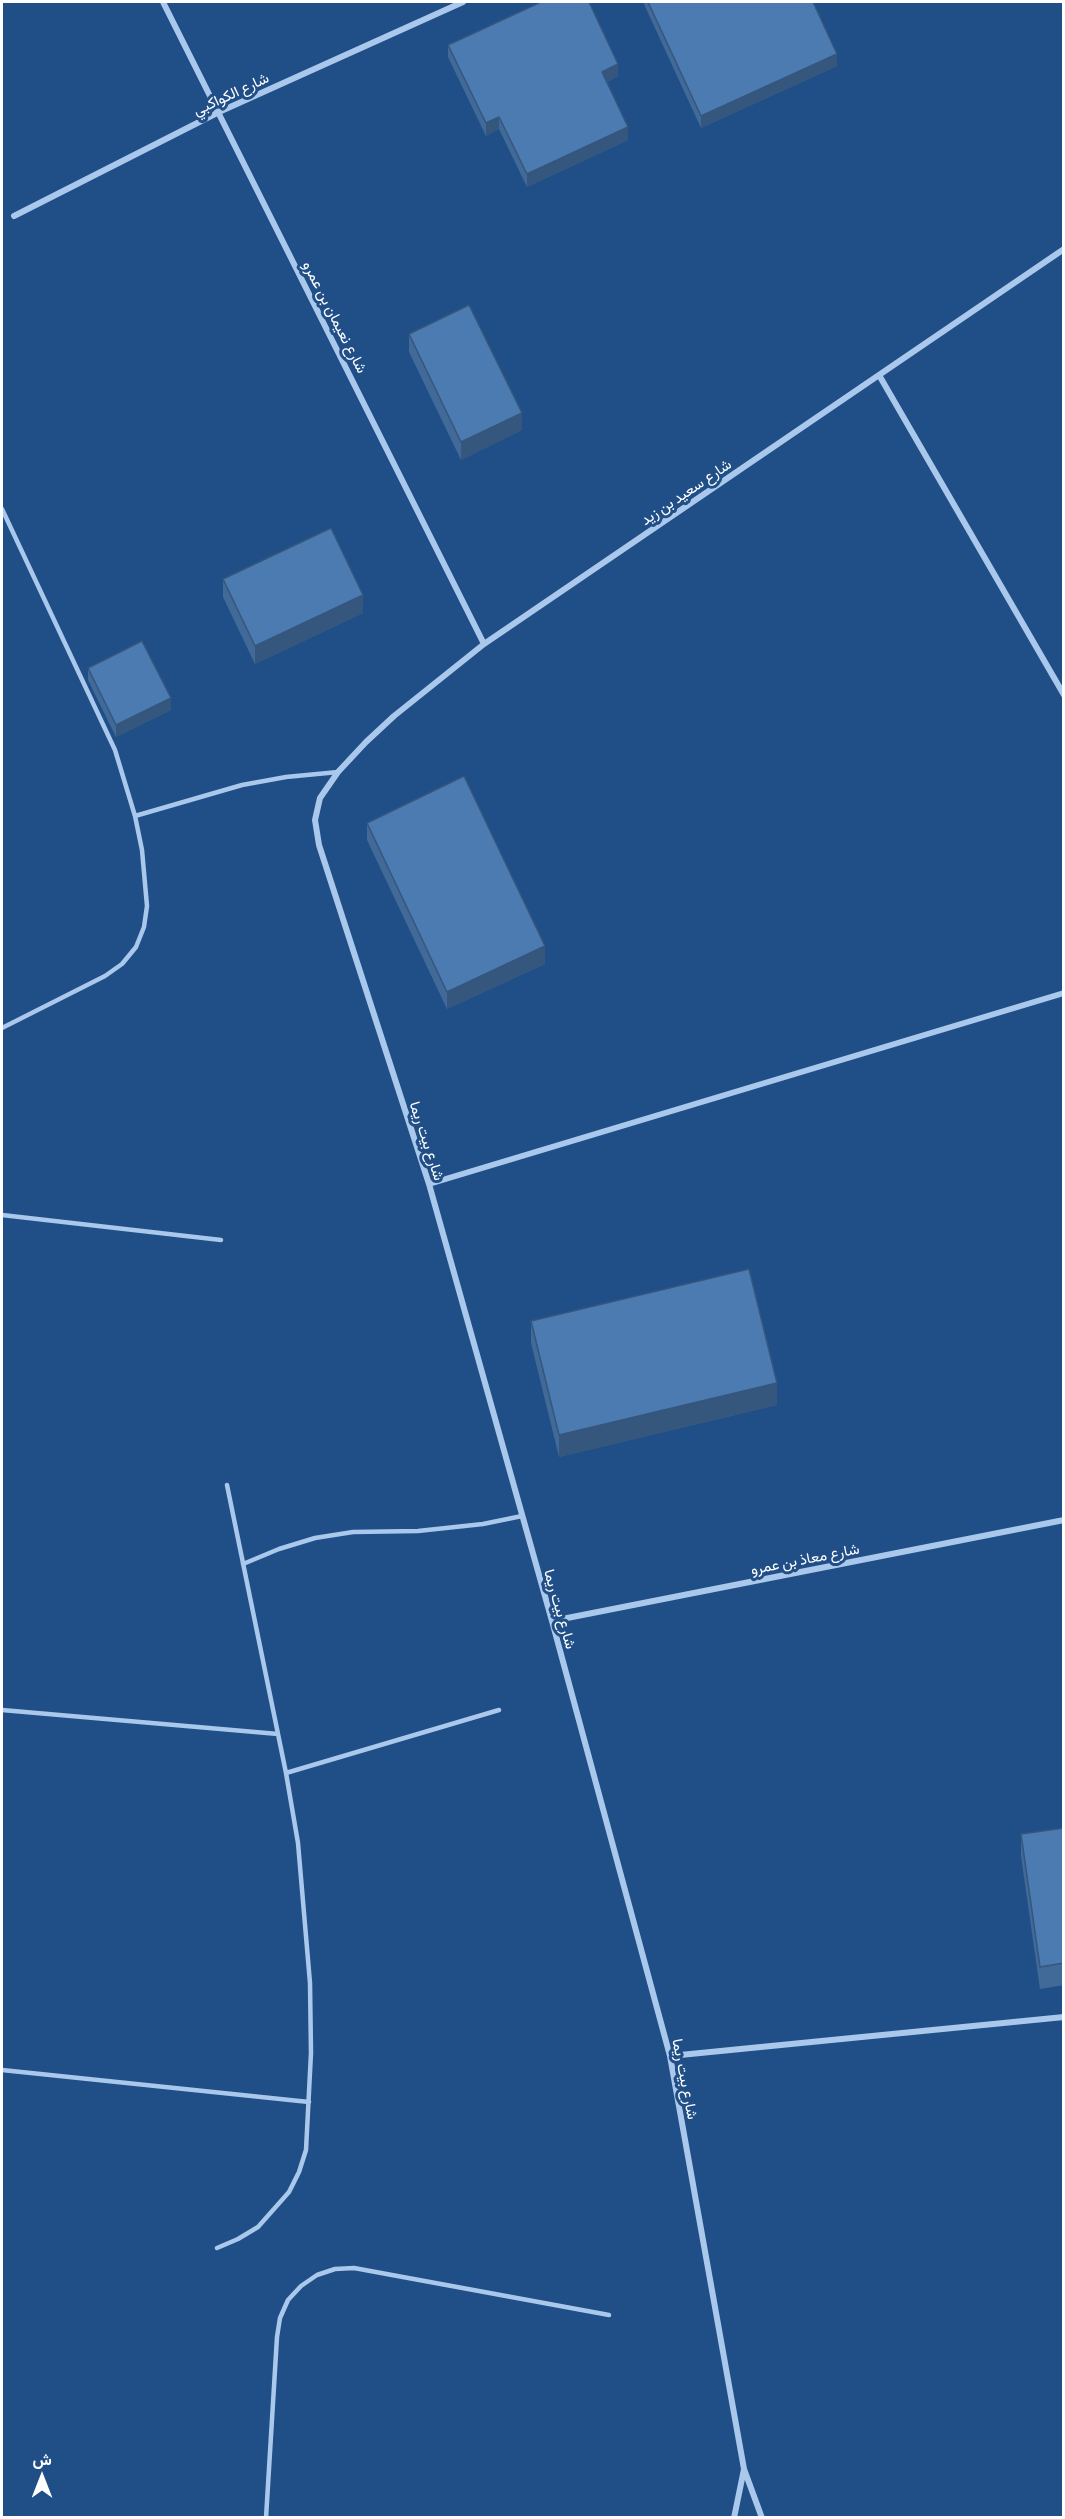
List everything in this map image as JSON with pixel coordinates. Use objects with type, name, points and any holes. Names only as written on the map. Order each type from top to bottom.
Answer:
[{"type":"street","name":"شارع نعيمان بن عمرو","points":[[163,2],[484,644]]},
{"type":"street","name":"شارع الكواكبي","points":[[14,216],[219,112],[463,2]]},
{"type":"street","name":"شارع سعيد بن زيد","points":[[338,772],[394,716],[484,644],[1064,249]]},
{"type":"street","points":[[879,375],[1064,695]]},
{"type":"street","name":"شارع بيت ريما","points":[[338,772],[320,798],[315,820],[319,845],[429,1184],[552,1621],[670,2056],[744,2469],[762,2517]]},
{"type":"street","points":[[429,1184],[1064,993]]},
{"type":"street","name":"شارع معاذ بن عمرو","points":[[552,1621],[1064,1520]]},
{"type":"street","points":[[670,2056],[1064,2017]]},
{"type":"street","name":"شارع بيت ريما","points":[[734,2517],[744,2469]]},
{"type":"lane","points":[[2,509],[115,750],[135,816],[142,850],[147,906],[144,927],[136,947],[122,963],[105,976],[2,1028]]},
{"type":"lane","points":[[135,816],[242,785],[286,777],[338,772]]},
{"type":"lane","points":[[2,1215],[221,1240]]},
{"type":"lane","points":[[216,2248],[238,2240],[258,2227],[289,2192],[299,2172],[306,2150],[311,2041],[306,1913],[298,1843],[286,1773],[227,1485]]},
{"type":"lane","points":[[243,1564],[315,1538],[353,1532],[418,1531],[473,1526],[522,1516]]},
{"type":"lane","points":[[2,1710],[278,1734]]},
{"type":"lane","points":[[286,1773],[500,1710]]},
{"type":"lane","points":[[2,2070],[309,2102]]},
{"type":"lane","points":[[266,2517],[280,2318],[294,2293],[316,2275],[335,2269],[354,2268],[609,2315]]},
{"type":"building","points":[[541,2],[589,2],[618,64],[602,72],[628,127],[527,174],[499,117],[486,123],[448,45]]},
{"type":"building","points":[[648,2],[813,2],[837,54],[701,116]]},
{"type":"building","points":[[469,305],[522,413],[461,442],[409,334]]},
{"type":"building","points":[[331,528],[363,595],[255,646],[223,579]]},
{"type":"building","points":[[142,641],[171,698],[116,725],[88,668]]},
{"type":"building","points":[[464,776],[545,946],[447,992],[367,823]]},
{"type":"building","points":[[749,1269],[777,1383],[559,1435],[531,1321]]},
{"type":"building","points":[[1064,1828],[1064,1963],[1040,1967],[1021,1834]]}]
